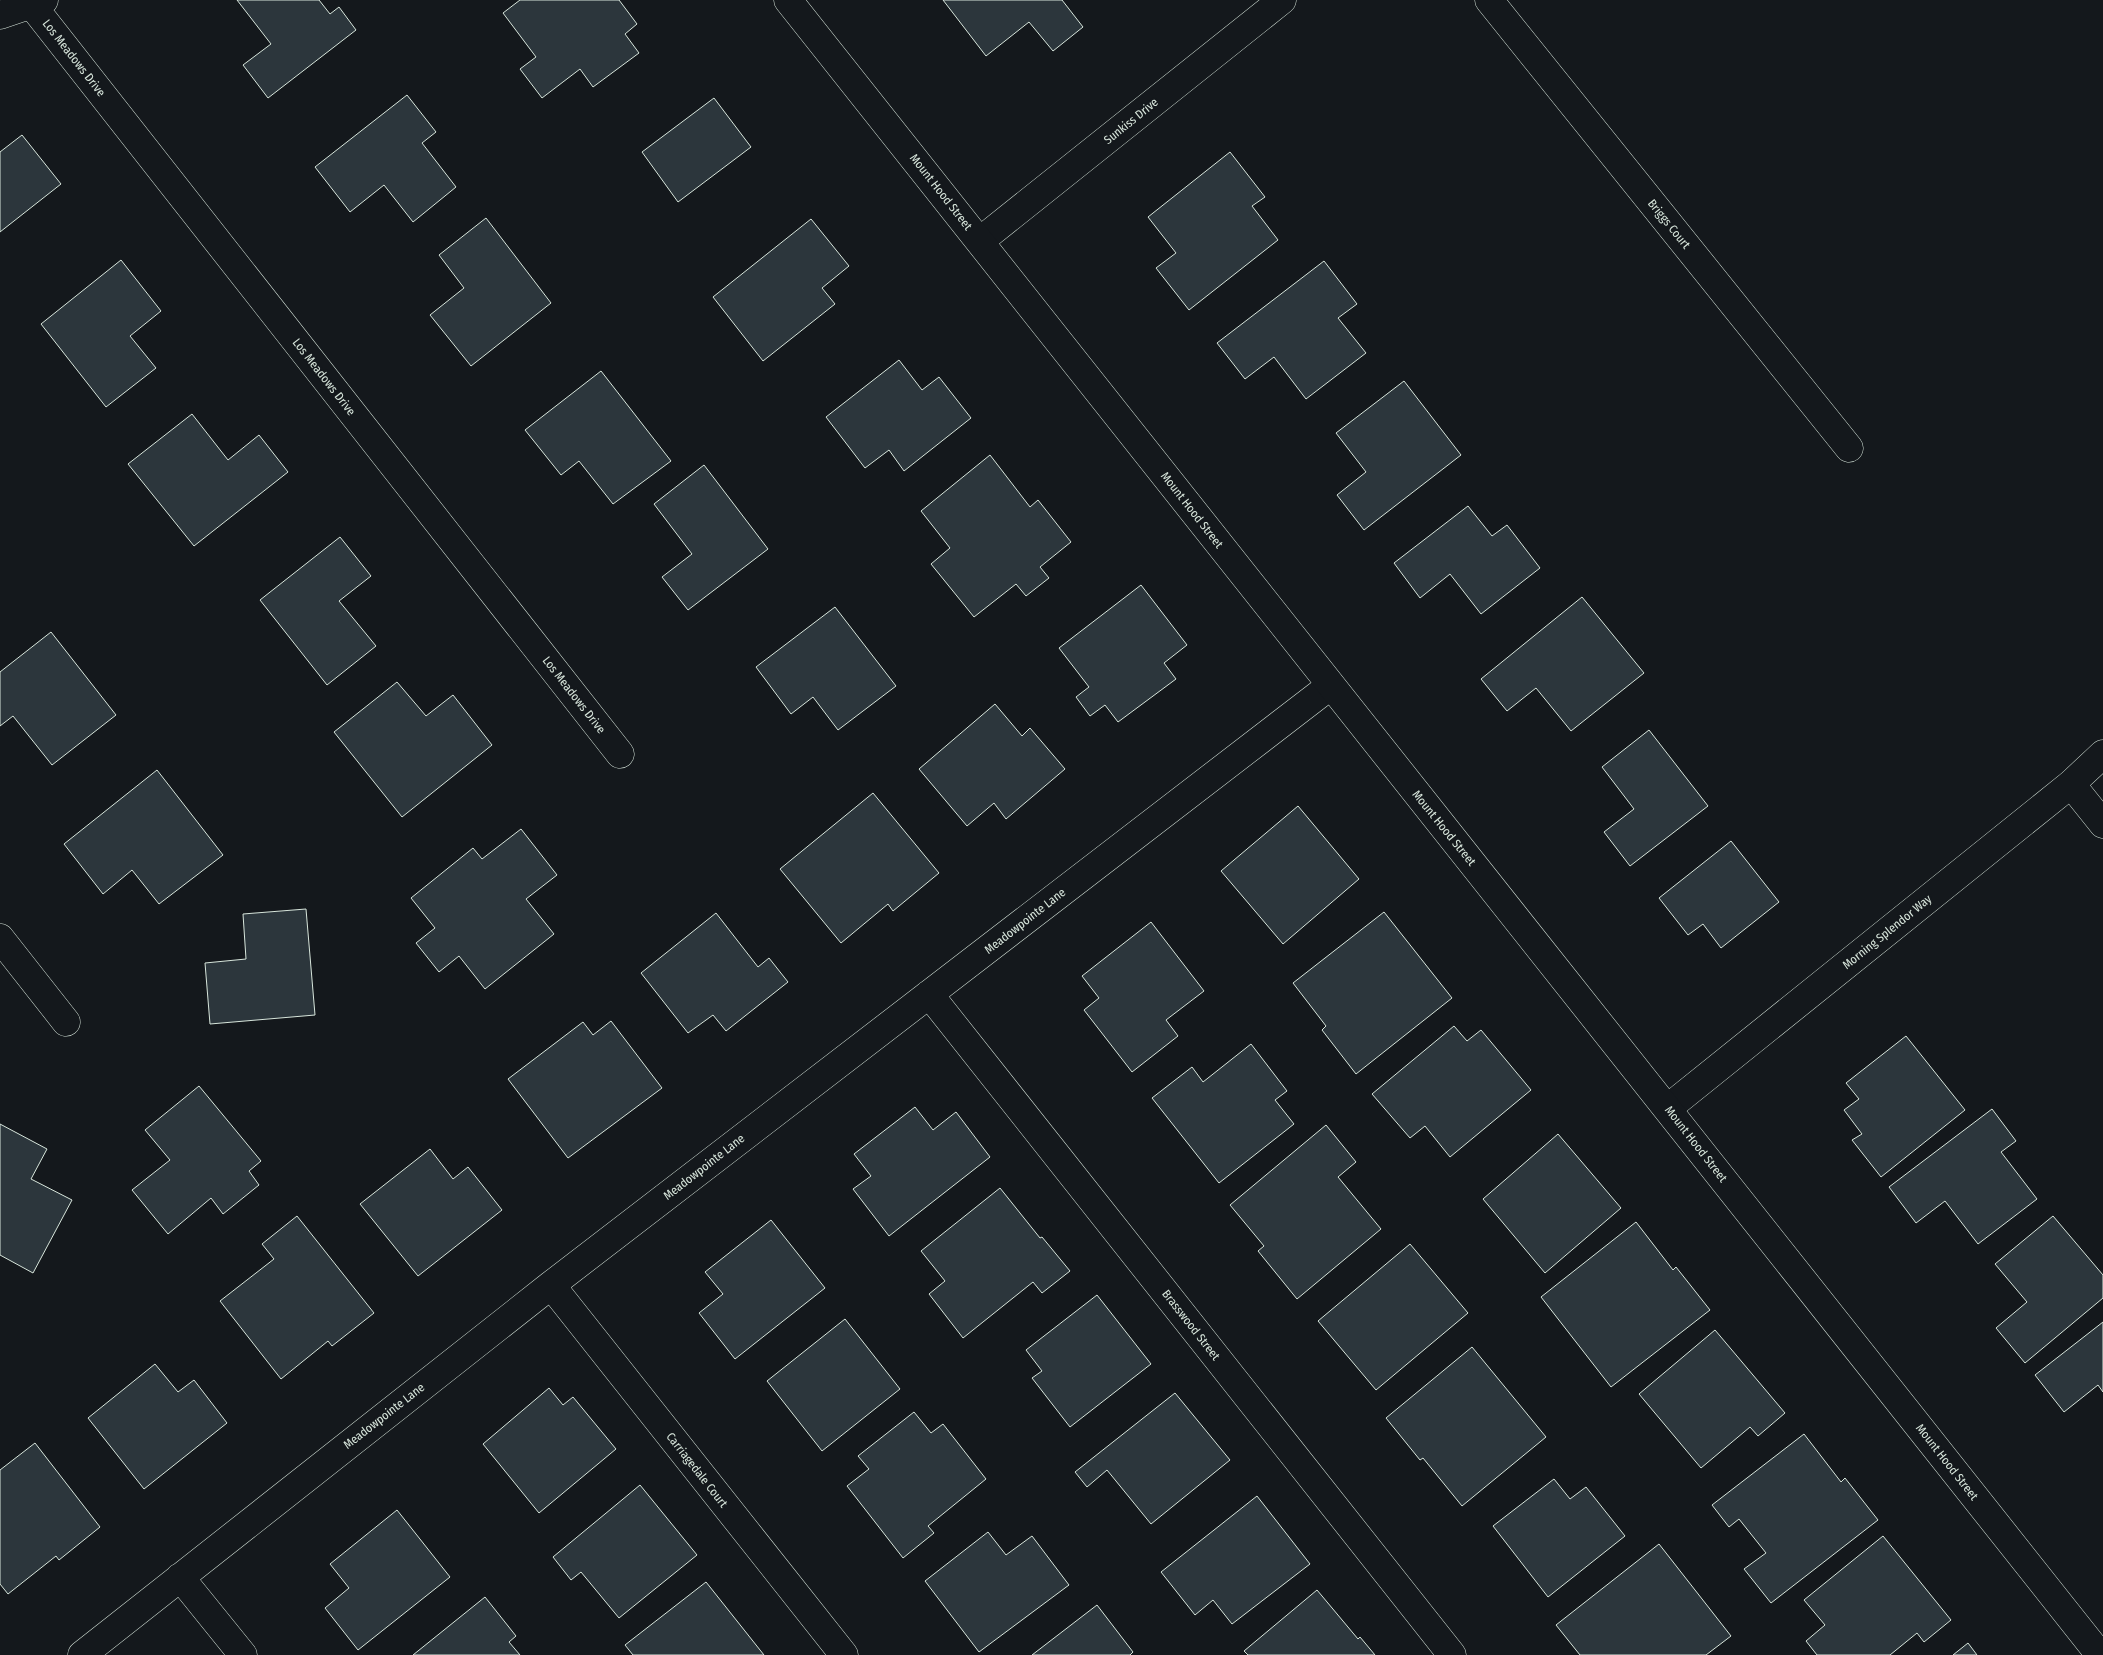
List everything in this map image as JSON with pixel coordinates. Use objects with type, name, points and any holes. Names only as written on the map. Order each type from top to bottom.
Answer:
[{"type":"street","name":"Mount Hood Street","points":[[788,0],[2100,1655]]},
{"type":"street","name":"Sunkiss Drive","points":[[980,242],[1282,0]]},
{"type":"street","name":"Briggs Court","points":[[1489,0],[1850,448]]},
{"type":"street","points":[[0,15],[35,2]]},
{"type":"street","name":"Los Meadows Drive","points":[[35,2],[620,754]]},
{"type":"street","name":"Meadowpointe Lane","points":[[82,1655],[551,1285],[1330,686]]},
{"type":"street","name":"Morning Splendor Way","points":[[1668,1108],[2071,784],[2103,754]]},
{"type":"street","points":[[2071,784],[2103,824]]},
{"type":"street","points":[[0,938],[66,1022]]},
{"type":"street","name":"Brasswood Street","points":[[929,994],[1452,1655]]},
{"type":"street","name":"Carriagedale Court","points":[[551,1285],[844,1655]]},
{"type":"street","points":[[180,1576],[243,1655]]},
{"type":"building","points":[[237,0],[319,0],[330,14],[339,7],[356,30],[268,98],[243,65],[271,44]]},
{"type":"building","points":[[520,0],[619,0],[637,24],[625,34],[639,53],[593,87],[580,69],[542,98],[520,69],[536,57],[503,13]]},
{"type":"building","points":[[943,0],[1062,0],[1083,27],[1053,51],[1029,22],[986,56]]},
{"type":"building","points":[[407,95],[436,132],[422,143],[456,187],[413,222],[384,185],[350,212],[315,167]]},
{"type":"building","points":[[714,98],[751,147],[678,202],[642,152]]},
{"type":"building","points":[[22,135],[61,184],[0,232],[0,152]]},
{"type":"building","points":[[1230,152],[1265,197],[1252,206],[1278,240],[1189,310],[1156,268],[1176,253],[1148,217]]},
{"type":"building","points":[[486,218],[551,303],[471,366],[430,315],[464,288],[439,255]]},
{"type":"building","points":[[811,219],[849,266],[822,288],[835,304],[763,361],[713,297]]},
{"type":"building","points":[[121,260],[161,311],[130,336],[156,368],[106,407],[41,324]]},
{"type":"building","points":[[1324,261],[1357,304],[1338,318],[1366,353],[1306,399],[1274,357],[1245,379],[1217,343]]},
{"type":"building","points":[[899,360],[922,390],[939,377],[971,418],[904,471],[889,450],[865,468],[826,417]]},
{"type":"building","points":[[601,371],[671,461],[613,504],[579,461],[561,475],[525,430]]},
{"type":"building","points":[[1404,381],[1461,455],[1364,530],[1337,495],[1366,472],[1336,433]]},
{"type":"building","points":[[192,414],[228,460],[259,435],[288,472],[194,546],[128,464]]},
{"type":"building","points":[[990,455],[1030,507],[1038,500],[1071,542],[1040,567],[1049,578],[1026,596],[1016,584],[974,617],[931,564],[950,548],[921,511]]},
{"type":"building","points":[[704,465],[768,549],[688,610],[662,577],[692,554],[654,504]]},
{"type":"building","points":[[1468,506],[1492,536],[1507,525],[1540,568],[1481,614],[1450,574],[1420,598],[1394,563]]},
{"type":"building","points":[[340,537],[371,576],[339,601],[376,646],[327,685],[260,600]]},
{"type":"building","points":[[1141,585],[1187,645],[1164,663],[1176,679],[1118,722],[1105,705],[1090,716],[1076,697],[1089,687],[1059,648]]},
{"type":"building","points":[[1582,597],[1644,673],[1571,731],[1536,688],[1507,711],[1481,679]]},
{"type":"building","points":[[835,607],[896,686],[838,730],[813,697],[791,714],[756,667]]},
{"type":"building","points":[[51,632],[116,715],[52,765],[13,716],[0,726],[0,672]]},
{"type":"building","points":[[397,682],[426,716],[453,695],[492,745],[402,817],[334,732]]},
{"type":"building","points":[[995,704],[1022,736],[1030,728],[1065,769],[1006,819],[994,803],[967,826],[919,769]]},
{"type":"building","points":[[1649,730],[1708,806],[1630,866],[1604,832],[1634,809],[1602,767]]},
{"type":"building","points":[[157,770],[223,855],[159,904],[132,870],[103,894],[64,844]]},
{"type":"building","points":[[873,793],[939,873],[893,911],[888,904],[841,943],[780,869]]},
{"type":"building","points":[[1298,806],[1359,879],[1283,944],[1221,871]]},
{"type":"building","points":[[521,829],[557,875],[526,899],[554,934],[485,989],[459,956],[439,972],[416,943],[435,928],[411,898],[473,848],[482,859]]},
{"type":"building","points":[[1731,841],[1779,902],[1721,948],[1703,924],[1688,935],[1659,898]]},
{"type":"building","points":[[306,909],[315,1015],[210,1024],[205,963],[246,959],[243,914]]},
{"type":"building","points":[[1384,912],[1452,998],[1356,1074],[1322,1030],[1326,1026],[1293,983]]},
{"type":"building","points":[[716,913],[758,967],[769,958],[788,982],[726,1031],[713,1015],[688,1033],[641,973]]},
{"type":"building","points":[[1151,922],[1204,991],[1166,1020],[1178,1036],[1132,1072],[1084,1010],[1099,998],[1082,976]]},
{"type":"building","points":[[611,1021],[662,1088],[568,1158],[508,1079],[583,1022],[593,1035]]},
{"type":"building","points":[[1454,1026],[1467,1041],[1481,1030],[1531,1090],[1450,1157],[1425,1126],[1410,1138],[1372,1094]]},
{"type":"building","points":[[1906,1036],[1965,1110],[1881,1177],[1852,1140],[1862,1134],[1844,1110],[1859,1099],[1846,1083]]},
{"type":"building","points":[[1251,1044],[1287,1091],[1275,1100],[1294,1124],[1219,1183],[1152,1098],[1192,1067],[1203,1082]]},
{"type":"building","points":[[199,1086],[261,1161],[249,1171],[259,1185],[223,1214],[211,1198],[168,1234],[132,1190],[170,1160],[145,1130]]},
{"type":"building","points":[[915,1107],[933,1130],[956,1112],[990,1157],[889,1236],[853,1189],[871,1176],[854,1154]]},
{"type":"building","points":[[1992,1109],[2016,1141],[2001,1152],[2037,1199],[1978,1244],[1945,1201],[1916,1223],[1889,1187]]},
{"type":"building","points":[[0,1124],[47,1149],[31,1179],[72,1200],[33,1273],[0,1255]]},
{"type":"building","points":[[1326,1125],[1356,1162],[1338,1177],[1381,1229],[1297,1299],[1258,1251],[1264,1246],[1230,1205]]},
{"type":"building","points":[[1558,1134],[1621,1208],[1545,1273],[1483,1199]]},
{"type":"building","points":[[430,1149],[453,1179],[468,1167],[502,1210],[418,1276],[360,1204]]},
{"type":"building","points":[[1000,1188],[1040,1238],[1042,1237],[1070,1271],[1042,1293],[1033,1282],[963,1338],[929,1294],[945,1281],[921,1251]]},
{"type":"building","points":[[297,1216],[374,1313],[332,1346],[328,1341],[281,1379],[220,1301],[274,1259],[262,1244]]},
{"type":"building","points":[[2053,1216],[2103,1275],[2103,1298],[2025,1363],[1996,1328],[2027,1302],[1995,1264]]},
{"type":"building","points":[[771,1220],[825,1288],[735,1359],[699,1313],[723,1294],[705,1272]]},
{"type":"building","points":[[1636,1222],[1673,1270],[1676,1267],[1710,1310],[1611,1387],[1541,1297]]},
{"type":"building","points":[[1410,1244],[1468,1313],[1376,1390],[1318,1321]]},
{"type":"building","points":[[1097,1295],[1151,1364],[1070,1427],[1032,1378],[1042,1371],[1026,1350]]},
{"type":"building","points":[[845,1319],[900,1389],[822,1451],[767,1381]]},
{"type":"building","points":[[2103,1322],[2103,1392],[2098,1385],[2064,1412],[2035,1375]]},
{"type":"building","points":[[1715,1330],[1785,1413],[1758,1436],[1750,1427],[1701,1468],[1639,1394]]},
{"type":"building","points":[[1472,1347],[1546,1437],[1462,1506],[1423,1458],[1420,1460],[1386,1418]]},
{"type":"building","points":[[155,1364],[178,1392],[194,1380],[227,1423],[144,1489],[88,1418]]},
{"type":"building","points":[[549,1388],[563,1405],[573,1397],[616,1449],[539,1513],[483,1444]]},
{"type":"building","points":[[1175,1393],[1230,1460],[1151,1524],[1107,1470],[1087,1487],[1075,1472]]},
{"type":"building","points":[[914,1412],[931,1433],[943,1424],[986,1479],[928,1526],[934,1533],[903,1558],[847,1486],[869,1469],[858,1456]]},
{"type":"building","points":[[1804,1434],[1841,1482],[1845,1478],[1878,1520],[1771,1603],[1744,1569],[1766,1553],[1739,1519],[1729,1527],[1712,1505]]},
{"type":"building","points":[[35,1443],[100,1527],[59,1560],[56,1556],[8,1594],[0,1584],[0,1470]]},
{"type":"building","points":[[1554,1479],[1570,1499],[1586,1487],[1625,1536],[1548,1597],[1493,1526]]},
{"type":"building","points":[[640,1485],[697,1555],[619,1618],[581,1572],[571,1580],[553,1557]]},
{"type":"building","points":[[1257,1496],[1310,1564],[1232,1624],[1213,1600],[1195,1615],[1161,1572]]},
{"type":"building","points":[[397,1510],[450,1577],[358,1650],[325,1608],[349,1588],[330,1564]]},
{"type":"building","points":[[988,1532],[1006,1555],[1032,1536],[1069,1585],[979,1652],[925,1581]]},
{"type":"building","points":[[1883,1536],[1951,1620],[1924,1642],[1917,1633],[1890,1655],[1817,1655],[1806,1641],[1825,1625],[1804,1600]]},
{"type":"building","points":[[1659,1544],[1731,1636],[1706,1655],[1580,1655],[1556,1625]]},
{"type":"building","points":[[706,1582],[764,1655],[633,1655],[625,1645]]},
{"type":"building","points":[[1317,1590],[1358,1639],[1360,1637],[1375,1655],[1248,1655],[1244,1651]]},
{"type":"building","points":[[485,1597],[516,1636],[509,1642],[520,1655],[413,1655]]},
{"type":"building","points":[[1097,1605],[1133,1652],[1130,1655],[1032,1655]]},
{"type":"building","points":[[1968,1643],[1977,1655],[1953,1655]]}]
